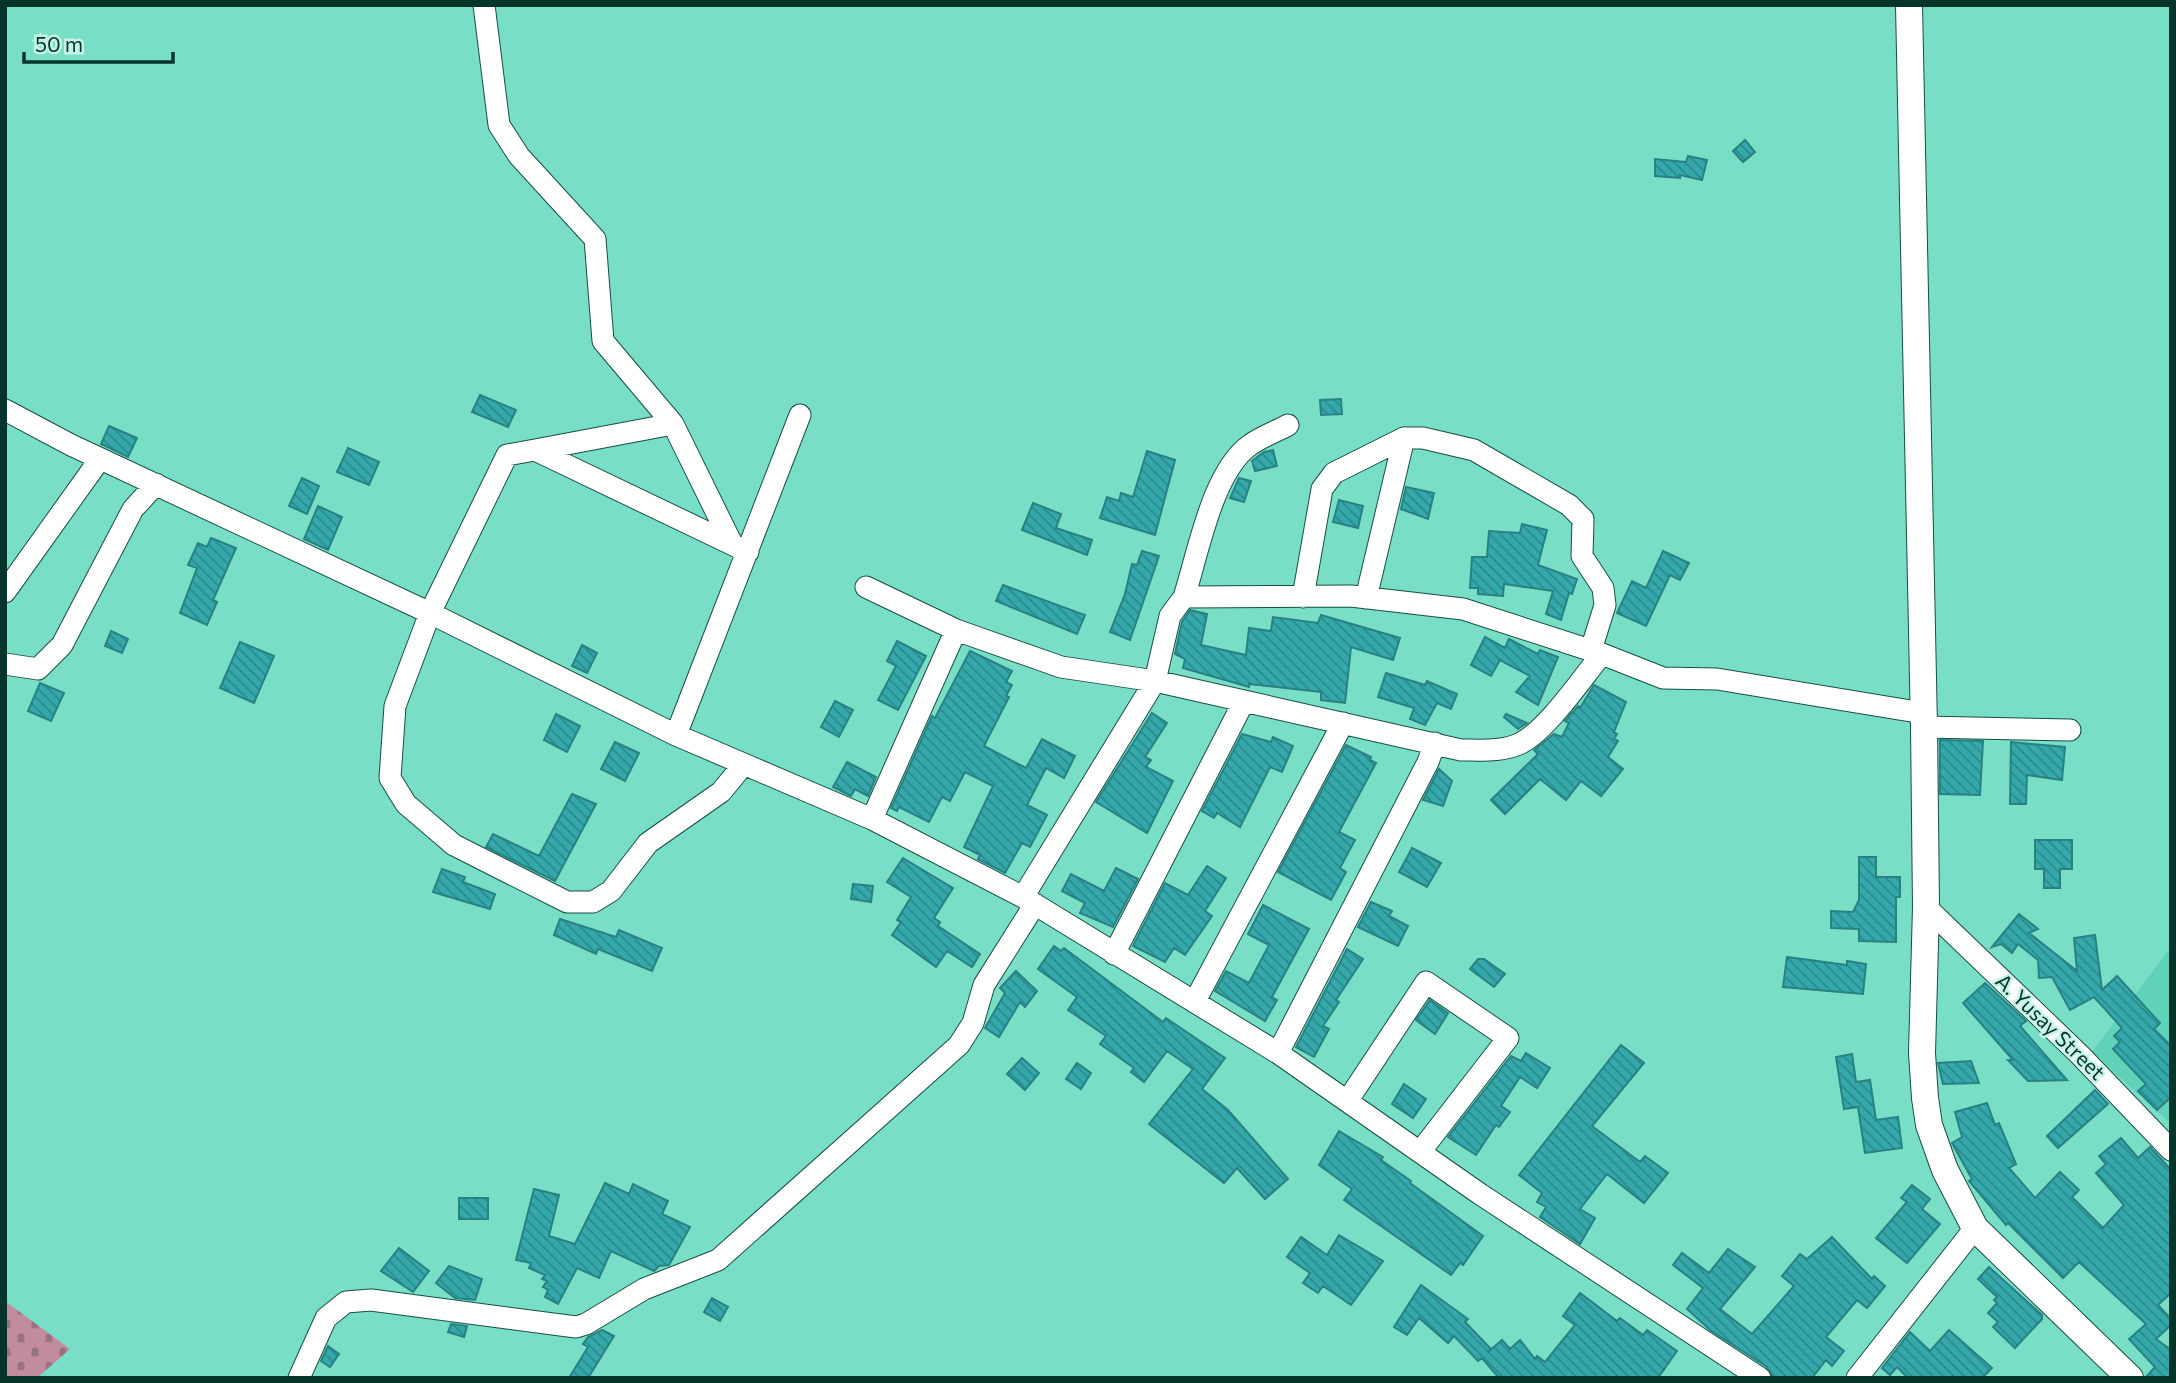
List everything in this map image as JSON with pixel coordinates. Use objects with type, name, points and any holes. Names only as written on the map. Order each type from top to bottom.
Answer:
[{"type":"street","points":[[484,5],[499,125],[519,156],[595,239],[603,341],[673,424],[740,548]]},
{"type":"street","points":[[1909,5],[1926,907],[1922,1053],[1929,1125],[1945,1170],[1975,1228],[2130,1378]]},
{"type":"street","points":[[5,410],[100,459],[430,613],[676,735],[872,819],[1029,901],[1278,1053],[1420,1153],[1760,1378]]},
{"type":"street","points":[[676,735],[740,548],[800,415]]},
{"type":"street","points":[[673,424],[507,455],[430,613],[395,706],[390,778],[406,804],[454,845],[567,902],[593,902],[611,891],[648,843],[721,792],[744,764]]},
{"type":"street","points":[[299,1378],[326,1318],[346,1302],[370,1300],[576,1327],[644,1289],[718,1260],[960,1045],[973,1023],[984,985],[1029,901],[1155,681],[1170,617],[1184,597],[1219,485],[1248,446],[1288,425]]},
{"type":"street","points":[[866,587],[956,630],[1061,667],[1155,681],[1243,703],[1461,750],[1497,750],[1522,743],[1554,713],[1597,652],[1605,605],[1603,588],[1582,556],[1583,519],[1569,505],[1474,450],[1423,438],[1404,438],[1334,473],[1322,489],[1303,597]]},
{"type":"street","points":[[1366,598],[1404,438]]},
{"type":"street","points":[[535,450],[740,548]]},
{"type":"street","points":[[5,592],[100,459]]},
{"type":"street","points":[[5,664],[38,669],[62,645],[133,509],[156,484]]},
{"type":"street","points":[[1184,597],[1366,598],[1463,609],[1597,652],[1663,678],[1717,679],[1923,720],[2070,730]]},
{"type":"street","points":[[872,819],[956,630]]},
{"type":"street","points":[[1114,954],[1243,703]]},
{"type":"street","points":[[1195,1001],[1343,723]]},
{"type":"street","points":[[1278,1053],[1429,762],[1435,743]]},
{"type":"street","name":"A. Yusay Street","points":[[1926,907],[2080,1055],[2171,1150]]},
{"type":"street","points":[[1348,1100],[1426,982],[1508,1038],[1420,1153]]},
{"type":"street","points":[[1857,1378],[1975,1228]]},
{"type":"shaded area","points":[[2171,947],[2171,1124],[2092,1052]]},
{"type":"green space","points":[[5,1301],[70,1349],[37,1378],[5,1378]]},
{"type":"building","points":[[1745,140],[1755,152],[1743,162],[1733,151]]},
{"type":"building","points":[[1688,156],[1707,160],[1702,180],[1680,175],[1680,178],[1655,176],[1655,159],[1686,162]]},
{"type":"building","points":[[480,395],[516,410],[508,427],[472,412]]},
{"type":"building","points":[[1341,399],[1342,414],[1321,415],[1320,400]]},
{"type":"building","points":[[109,426],[137,438],[128,457],[101,444]]},
{"type":"building","points":[[348,448],[379,462],[369,485],[337,472]]},
{"type":"building","points":[[1273,450],[1277,466],[1255,471],[1252,461],[1264,452]]},
{"type":"building","points":[[1147,451],[1175,460],[1155,535],[1100,518],[1107,497],[1119,501],[1121,493],[1133,497]]},
{"type":"building","points":[[302,478],[319,486],[307,514],[289,506]]},
{"type":"building","points":[[1239,478],[1251,481],[1244,502],[1230,498]]},
{"type":"building","points":[[1406,487],[1434,493],[1428,519],[1401,509]]},
{"type":"building","points":[[1339,500],[1363,506],[1358,528],[1333,522]]},
{"type":"building","points":[[1033,503],[1061,514],[1056,528],[1092,540],[1087,555],[1022,530]]},
{"type":"building","points":[[318,506],[342,517],[328,550],[304,539]]},
{"type":"building","points":[[1522,524],[1547,530],[1538,565],[1577,579],[1572,594],[1569,593],[1561,620],[1546,614],[1553,591],[1504,584],[1503,596],[1478,594],[1478,588],[1470,588],[1472,557],[1487,557],[1489,531],[1520,533]]},
{"type":"building","points":[[211,538],[236,548],[213,600],[217,602],[207,625],[180,613],[197,568],[188,565],[198,543],[207,547]]},
{"type":"building","points":[[1142,551],[1159,556],[1130,640],[1110,632],[1125,594],[1132,564],[1137,565]]},
{"type":"building","points":[[1663,551],[1689,563],[1680,580],[1670,575],[1646,626],[1617,613],[1632,581],[1646,588]]},
{"type":"building","points":[[1003,585],[1085,615],[1077,634],[996,601]]},
{"type":"building","points":[[1190,610],[1207,614],[1201,645],[1246,655],[1249,628],[1271,631],[1273,617],[1318,623],[1321,615],[1400,638],[1393,660],[1351,647],[1345,703],[1321,700],[1321,692],[1249,684],[1249,687],[1183,668],[1185,659],[1175,654],[1182,622]]},
{"type":"building","points":[[111,631],[128,639],[122,653],[105,646]]},
{"type":"building","points":[[1485,637],[1505,648],[1509,639],[1538,654],[1540,650],[1558,657],[1538,705],[1516,692],[1530,676],[1500,660],[1491,676],[1471,665]]},
{"type":"building","points":[[897,641],[926,656],[898,710],[878,700],[896,666],[887,661]]},
{"type":"building","points":[[240,642],[274,656],[254,703],[220,688]]},
{"type":"building","points":[[582,645],[597,653],[587,673],[572,666]]},
{"type":"building","points":[[970,651],[1012,671],[1006,682],[1012,685],[1006,696],[1009,697],[984,746],[1026,768],[1042,739],[1075,756],[1064,778],[1046,768],[1027,805],[1047,815],[1030,847],[1022,843],[1005,873],[978,859],[980,855],[964,847],[993,786],[965,772],[950,801],[942,797],[929,822],[899,807],[897,811],[891,808],[932,716],[935,718]]},
{"type":"building","points":[[1386,673],[1425,685],[1427,681],[1457,694],[1451,709],[1437,703],[1425,725],[1410,719],[1414,708],[1378,697]]},
{"type":"building","points":[[40,683],[64,693],[51,721],[28,711]]},
{"type":"building","points":[[1594,685],[1626,702],[1614,732],[1617,734],[1614,739],[1618,741],[1608,757],[1623,769],[1601,796],[1581,781],[1566,800],[1540,779],[1505,814],[1491,800],[1538,754],[1534,750],[1554,734],[1562,737],[1569,723],[1565,721],[1578,706],[1580,708]]},
{"type":"building","points":[[835,701],[853,710],[839,737],[821,727]]},
{"type":"building","points":[[1152,713],[1167,723],[1145,757],[1151,760],[1146,767],[1173,781],[1147,833],[1096,802]]},
{"type":"building","points":[[556,714],[580,726],[567,752],[544,740]]},
{"type":"building","points":[[1506,714],[1527,723],[1518,729],[1504,717]]},
{"type":"building","points":[[1242,734],[1271,742],[1273,737],[1293,746],[1282,772],[1270,767],[1240,827],[1217,813],[1214,818],[1202,811]]},
{"type":"building","points":[[1940,740],[1983,741],[1980,795],[1940,794]]},
{"type":"building","points":[[615,742],[639,753],[625,781],[601,769]]},
{"type":"building","points":[[2011,742],[2065,747],[2062,780],[2027,775],[2026,804],[2010,804]]},
{"type":"building","points":[[1346,745],[1371,757],[1370,760],[1376,763],[1339,832],[1355,840],[1340,868],[1346,872],[1331,900],[1278,872]]},
{"type":"building","points":[[847,762],[876,777],[868,796],[855,789],[851,796],[833,787]]},
{"type":"building","points":[[1439,769],[1452,781],[1443,806],[1423,800]]},
{"type":"building","points":[[572,794],[596,804],[555,881],[486,847],[493,834],[539,856]]},
{"type":"building","points":[[2035,840],[2072,840],[2072,869],[2060,869],[2060,888],[2044,888],[2044,869],[2035,869]]},
{"type":"building","points":[[1412,848],[1441,863],[1427,887],[1399,872]]},
{"type":"building","points":[[1859,857],[1876,857],[1876,877],[1900,877],[1900,897],[1896,897],[1896,942],[1859,941],[1859,929],[1831,928],[1831,911],[1853,912],[1859,900]]},
{"type":"building","points":[[903,858],[953,888],[934,918],[940,922],[938,926],[980,954],[972,967],[947,951],[936,967],[892,935],[901,922],[897,920],[911,897],[887,882]]},
{"type":"building","points":[[1207,866],[1226,878],[1205,911],[1212,916],[1185,955],[1174,948],[1165,962],[1133,946],[1165,883],[1188,895]]},
{"type":"building","points":[[1116,868],[1138,879],[1113,927],[1080,913],[1085,903],[1062,891],[1071,874],[1104,891]]},
{"type":"building","points":[[442,869],[465,877],[463,882],[495,894],[490,909],[433,892]]},
{"type":"building","points":[[853,884],[873,886],[871,902],[851,899]]},
{"type":"building","points":[[1371,902],[1392,911],[1389,916],[1408,926],[1398,946],[1358,927]]},
{"type":"building","points":[[1263,905],[1309,929],[1272,997],[1277,1000],[1265,1021],[1215,991],[1226,971],[1249,983],[1269,945],[1248,934]]},
{"type":"building","points":[[2019,914],[2038,929],[2029,933],[2077,971],[2074,938],[2095,935],[2102,990],[2117,976],[2160,1023],[2154,1029],[2171,1046],[2171,1097],[2157,1110],[2138,1091],[2146,1084],[2113,1049],[2120,1042],[2114,1036],[2122,1028],[2094,997],[2070,1010],[2052,977],[2039,978],[2038,960],[2018,944],[2012,953],[2001,944],[1992,947]]},
{"type":"building","points":[[560,919],[616,937],[619,930],[662,948],[652,971],[598,949],[596,954],[554,935]]},
{"type":"building","points":[[1054,946],[1061,951],[1064,948],[1163,1022],[1166,1018],[1225,1058],[1202,1089],[1228,1110],[1288,1179],[1265,1199],[1237,1168],[1224,1183],[1149,1124],[1193,1069],[1167,1051],[1144,1082],[1131,1072],[1134,1068],[1100,1044],[1106,1036],[1068,1010],[1077,997],[1038,969]]},
{"type":"building","points":[[1347,949],[1363,959],[1336,1000],[1339,1002],[1323,1026],[1329,1029],[1314,1057],[1296,1047]]},
{"type":"building","points":[[1787,957],[1847,965],[1847,961],[1866,964],[1863,994],[1783,987]]},
{"type":"building","points":[[1478,959],[1484,959],[1505,974],[1494,987],[1470,969]]},
{"type":"building","points":[[1016,971],[1037,991],[1025,1007],[1020,1002],[999,1037],[985,1028],[1005,993],[1000,988]]},
{"type":"building","points":[[1985,983],[2026,1021],[2020,1026],[2067,1080],[2028,1081],[2008,1060],[2013,1060],[1963,1003]]},
{"type":"building","points":[[1430,1000],[1448,1013],[1435,1034],[1416,1020]]},
{"type":"building","points":[[1621,1045],[1644,1063],[1592,1126],[1640,1162],[1645,1156],[1668,1173],[1644,1203],[1607,1174],[1580,1209],[1595,1218],[1580,1244],[1540,1217],[1546,1207],[1537,1202],[1542,1193],[1519,1175]]},
{"type":"building","points":[[1526,1053],[1550,1068],[1537,1088],[1520,1077],[1501,1106],[1510,1112],[1499,1127],[1496,1125],[1476,1155],[1448,1137],[1511,1056],[1521,1061]]},
{"type":"building","points":[[1852,1054],[1856,1082],[1870,1080],[1876,1120],[1898,1117],[1902,1148],[1865,1153],[1858,1107],[1844,1109],[1836,1057]]},
{"type":"building","points":[[1022,1058],[1039,1073],[1025,1090],[1007,1074]]},
{"type":"building","points":[[1971,1061],[1979,1083],[1943,1084],[1938,1063]]},
{"type":"building","points":[[1077,1063],[1091,1073],[1081,1089],[1066,1079]]},
{"type":"building","points":[[1404,1084],[1426,1099],[1413,1118],[1392,1104]]},
{"type":"building","points":[[2095,1090],[2108,1104],[2058,1148],[2047,1136]]},
{"type":"building","points":[[1987,1103],[1995,1125],[1999,1123],[2016,1164],[2009,1168],[2035,1198],[2060,1172],[2079,1190],[2072,1197],[2103,1228],[2124,1205],[2096,1173],[2106,1164],[2099,1156],[2121,1138],[2138,1158],[2150,1147],[2171,1170],[2171,1293],[2158,1305],[2171,1319],[2171,1325],[2156,1339],[2171,1350],[2171,1378],[2145,1378],[2155,1367],[2129,1339],[2146,1324],[2079,1262],[2063,1278],[2008,1223],[2006,1225],[1969,1181],[1972,1179],[1952,1143],[1962,1137],[1955,1112]]},
{"type":"building","points":[[1339,1131],[1383,1157],[1381,1160],[1411,1181],[1410,1183],[1483,1236],[1463,1265],[1460,1263],[1451,1275],[1344,1200],[1352,1189],[1319,1165]]},
{"type":"building","points":[[605,1183],[629,1194],[633,1184],[668,1201],[662,1214],[690,1227],[669,1265],[659,1266],[654,1271],[611,1251],[599,1278],[577,1268],[558,1304],[545,1297],[548,1290],[543,1287],[547,1281],[542,1279],[545,1275],[529,1268],[531,1263],[516,1260],[534,1189],[559,1195],[549,1236],[575,1244]]},
{"type":"building","points":[[1912,1185],[1930,1199],[1922,1209],[1940,1224],[1907,1263],[1876,1238],[1907,1202],[1901,1198]]},
{"type":"building","points":[[459,1198],[488,1198],[488,1219],[459,1219]]},
{"type":"building","points":[[1339,1235],[1383,1261],[1351,1305],[1323,1286],[1318,1293],[1303,1283],[1310,1273],[1287,1257],[1301,1237],[1327,1255]]},
{"type":"building","points":[[1832,1237],[1872,1279],[1874,1276],[1885,1286],[1867,1308],[1857,1300],[1826,1337],[1844,1351],[1832,1366],[1826,1360],[1812,1378],[1773,1378],[1767,1367],[1710,1330],[1687,1309],[1703,1288],[1673,1265],[1682,1253],[1709,1273],[1728,1249],[1755,1267],[1720,1309],[1752,1334],[1794,1286],[1782,1276],[1800,1254],[1807,1259]]},
{"type":"building","points":[[399,1248],[429,1271],[413,1292],[381,1271]]},
{"type":"building","points":[[449,1266],[482,1279],[475,1300],[455,1298],[436,1283]]},
{"type":"building","points":[[1989,1267],[2042,1315],[2042,1319],[2015,1348],[1993,1327],[1998,1322],[1988,1313],[1997,1303],[1994,1300],[1997,1297],[1978,1279]]},
{"type":"building","points":[[1421,1285],[1468,1319],[1465,1322],[1491,1349],[1488,1352],[1502,1340],[1510,1349],[1520,1340],[1535,1359],[1537,1356],[1545,1362],[1575,1325],[1563,1316],[1580,1293],[1617,1321],[1620,1318],[1643,1335],[1647,1330],[1677,1351],[1658,1378],[1499,1378],[1482,1358],[1478,1361],[1454,1336],[1448,1343],[1419,1318],[1407,1335],[1394,1327]]},
{"type":"building","points":[[712,1298],[728,1307],[720,1321],[704,1312]]},
{"type":"building","points":[[451,1324],[467,1326],[464,1337],[448,1332]]},
{"type":"building","points":[[602,1330],[614,1336],[588,1378],[569,1378],[588,1347],[583,1344],[588,1337]]},
{"type":"building","points":[[1949,1330],[1992,1368],[1982,1378],[1908,1378],[1897,1367],[1890,1375],[1882,1368],[1910,1332],[1930,1351]]},
{"type":"building","points":[[328,1346],[339,1354],[330,1367],[321,1361]]}]
